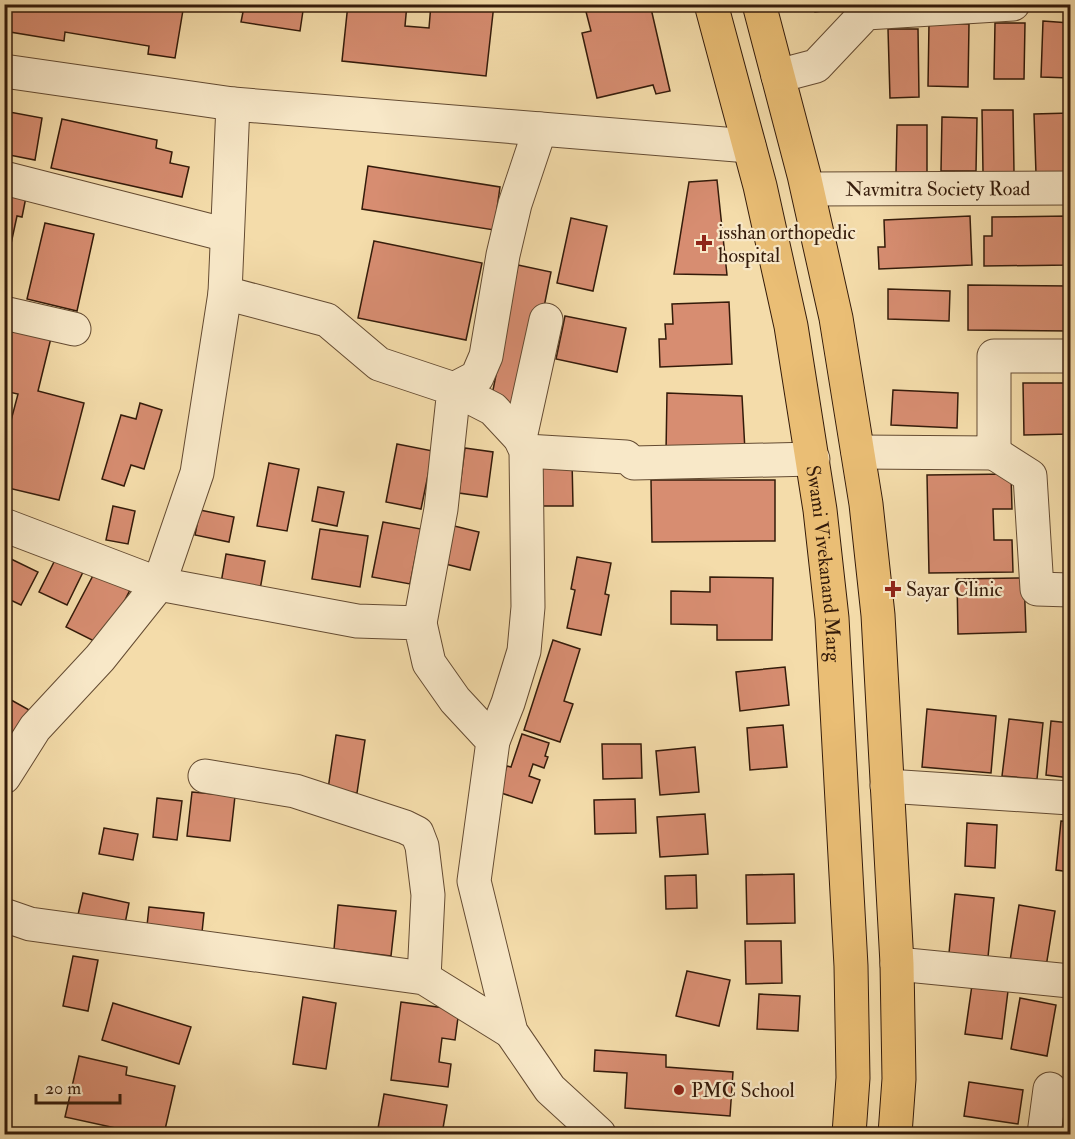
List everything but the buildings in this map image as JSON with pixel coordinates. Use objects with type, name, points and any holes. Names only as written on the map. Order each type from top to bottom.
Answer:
[{"type":"main road","name":"Swami Vivekanand Marg","points":[[711,4],[759,186],[791,326],[820,510],[832,618],[850,954],[853,1078],[849,1134]]},
{"type":"main road","points":[[759,4],[808,189],[836,318],[866,504],[878,615],[897,964],[899,1079],[895,1134]]},
{"type":"street","points":[[778,76],[816,66],[866,13],[1013,4]]},
{"type":"street","points":[[4,71],[233,104],[749,146]]},
{"type":"street","points":[[4,777],[34,728],[100,658],[159,584],[197,473],[225,293],[233,104]]},
{"type":"street","points":[[454,390],[477,377],[486,356],[503,255],[515,204],[540,129]]},
{"type":"street","points":[[4,178],[228,235]]},
{"type":"street","name":"Navmitra Society Road","points":[[808,189],[1071,188]]},
{"type":"street","points":[[225,293],[327,320],[379,364],[454,390],[493,409],[523,444],[630,460],[813,459]]},
{"type":"street","points":[[4,313],[74,329]]},
{"type":"street","points":[[546,320],[523,444],[528,607],[524,651],[508,703],[493,741],[474,881],[511,1032],[550,1089],[599,1134]]},
{"type":"street","points":[[994,453],[993,356],[1071,356]]},
{"type":"street","points":[[454,390],[441,509],[420,623],[429,663],[455,700],[493,741]]},
{"type":"street","points":[[858,452],[994,453],[1030,476],[1037,589],[1071,590]]},
{"type":"street","points":[[4,525],[159,584],[357,621],[420,623]]},
{"type":"street","points":[[204,776],[296,791],[417,833],[422,846],[428,895],[424,978]]},
{"type":"street","points":[[887,786],[1071,798]]},
{"type":"street","points":[[4,915],[30,924],[424,978],[511,1032]]},
{"type":"street","points":[[897,964],[1071,981]]},
{"type":"street","points":[[1044,1134],[1050,1089]]},
{"type":"place","name":"isshan orthopedic hospital","points":[[704,243]]},
{"type":"place","name":"Sayar Clinic","points":[[893,589]]},
{"type":"place","name":"PMC School","points":[[679,1090]]}]
